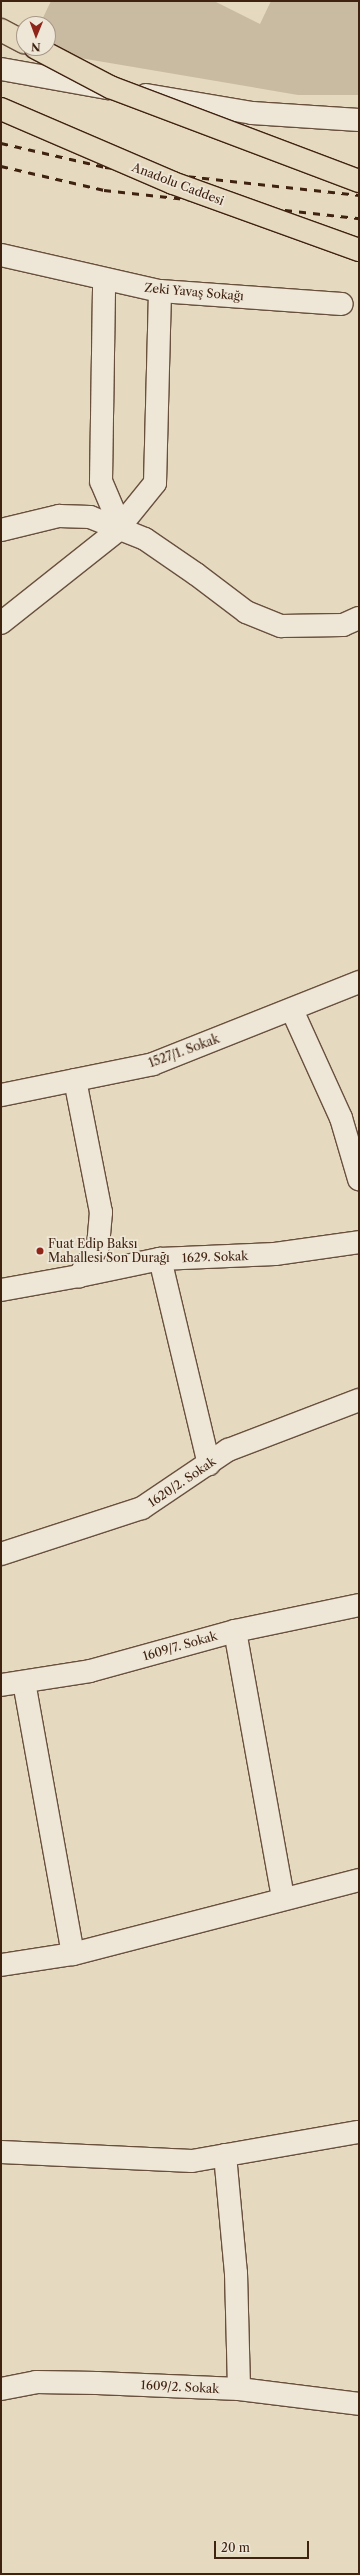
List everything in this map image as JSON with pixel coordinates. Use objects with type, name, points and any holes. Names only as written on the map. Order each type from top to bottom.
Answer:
[{"type":"highway","points":[[1,30],[16,38]]},
{"type":"highway","points":[[51,56],[110,87],[359,181]]},
{"type":"highway","name":"Anadolu Caddesi","points":[[1,109],[173,183],[359,250]]},
{"type":"street","points":[[1,69],[252,114],[359,120]]},
{"type":"street","name":"Zeki Yavaş Sokağı","points":[[1,255],[104,280],[160,291],[342,304]]},
{"type":"street","points":[[104,280],[101,481],[121,526]]},
{"type":"street","points":[[1,623],[121,526],[155,483],[160,291]]},
{"type":"street","points":[[1,530],[59,516],[90,517],[121,526],[145,538],[246,612],[281,626],[343,625],[359,618]]},
{"type":"street","name":"1527/1. Sokak","points":[[1,1095],[153,1064],[292,1010],[359,982]]},
{"type":"street","points":[[292,1010],[341,1118],[359,1179]]},
{"type":"street","points":[[75,1080],[101,1212],[98,1246],[79,1276]]},
{"type":"street","name":"1629. Sokak","points":[[1,1290],[160,1259],[275,1254],[359,1242]]},
{"type":"street","points":[[160,1259],[209,1464]]},
{"type":"street","name":"1620/2. Sokak","points":[[1,1554],[142,1508],[228,1450],[359,1400]]},
{"type":"street","name":"1609/7. Sokak","points":[[1,1685],[90,1671],[235,1631],[359,1605]]},
{"type":"street","points":[[235,1631],[283,1899]]},
{"type":"street","points":[[24,1682],[73,1954]]},
{"type":"street","points":[[1,1966],[73,1954],[359,1880]]},
{"type":"street","points":[[1,2152],[192,2160],[359,2132]]},
{"type":"street","points":[[225,2155],[236,2273],[240,2389]]},
{"type":"street","name":"1609/2. Sokak","points":[[1,2389],[36,2382],[240,2389],[359,2404]]},
{"type":"shaded area","points":[[51,1],[214,1],[260,24],[271,1],[359,1],[359,95],[298,95],[56,54],[56,16],[44,16]]},
{"type":"railway","points":[[1,143],[105,167],[359,195]]},
{"type":"railway","points":[[1,166],[104,190],[359,218]]},
{"type":"place","name":"Fuat Edip Baksı Mahallesi Son Durağı","points":[[40,1251]]}]
